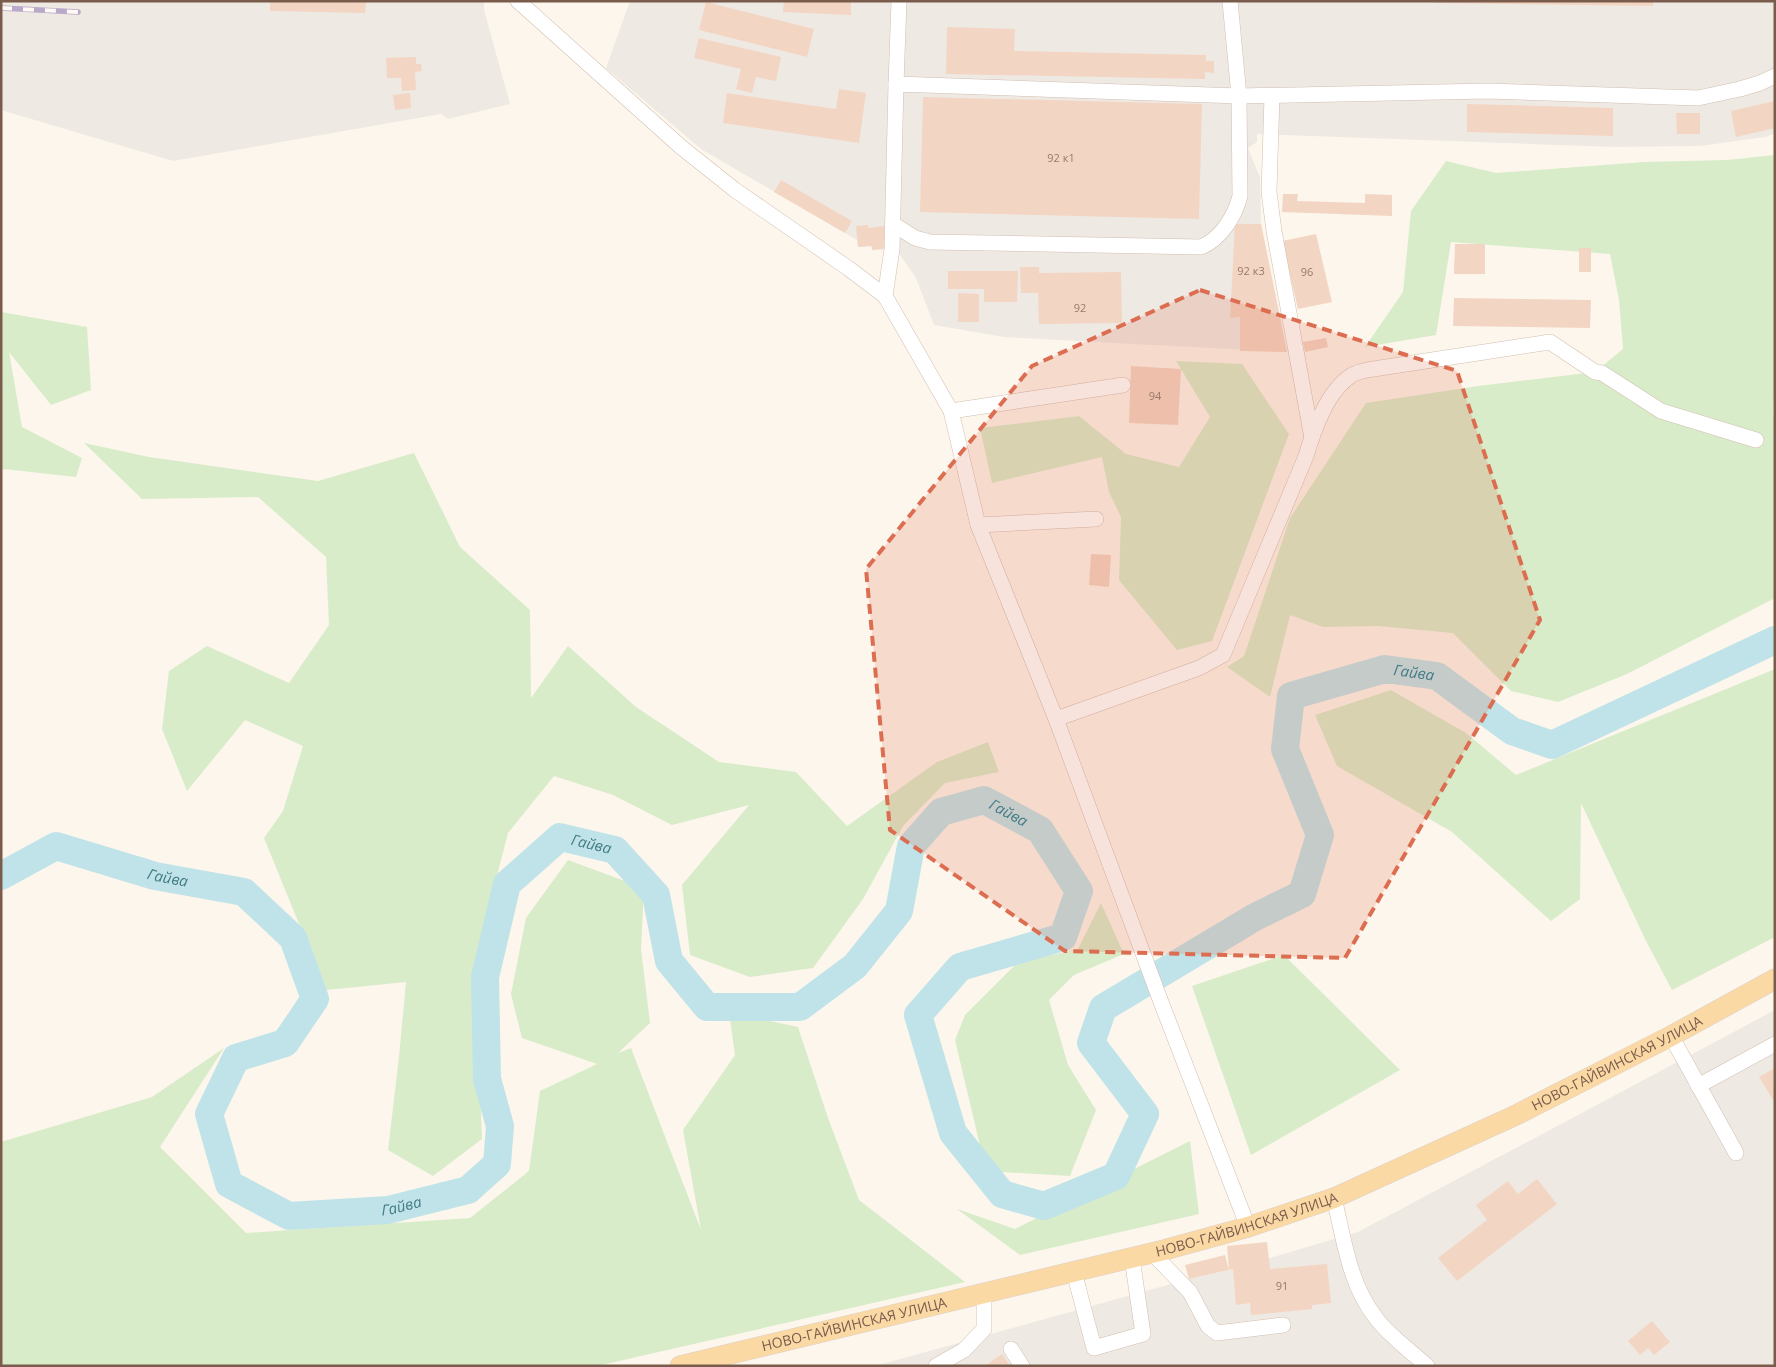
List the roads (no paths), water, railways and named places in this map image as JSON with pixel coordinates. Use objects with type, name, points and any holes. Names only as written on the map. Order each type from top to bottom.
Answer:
[{"type":"main road","name":"НОВО-ГАЙВИНСКАЯ УЛИЦА","points":[[680,1366],[1152,1253],[1248,1227],[1334,1198],[1514,1116],[1671,1036],[1775,979]]},
{"type":"street","points":[[518,1],[681,147],[735,190],[848,268],[885,296],[951,411],[978,525],[1056,718],[1141,950],[1248,1227]]},
{"type":"street","points":[[885,296],[892,249],[899,1]]},
{"type":"street","points":[[893,224],[915,238],[930,242],[1201,247],[1209,244],[1216,238],[1237,207],[1240,196],[1239,96],[1230,1]]},
{"type":"street","points":[[896,84],[1239,96],[1488,91],[1698,98],[1740,90],[1775,76]]},
{"type":"street","points":[[1272,96],[1269,156],[1270,202],[1280,270],[1312,438]]},
{"type":"street","points":[[1056,718],[1199,668],[1223,655],[1312,438],[1336,390],[1354,374],[1367,370],[1550,342],[1596,372],[1602,373],[1661,412],[1756,440]]},
{"type":"street","points":[[951,411],[1123,385]]},
{"type":"street","points":[[978,525],[1096,519]]},
{"type":"street","points":[[1671,1036],[1736,1153]]},
{"type":"street","points":[[1698,1086],[1775,1044]]},
{"type":"street","points":[[1334,1198],[1351,1272],[1362,1299],[1377,1320],[1427,1366]]},
{"type":"street","points":[[1152,1253],[1190,1292],[1208,1326],[1216,1333],[1283,1324]]},
{"type":"street","points":[[1074,1272],[1094,1348],[1144,1334],[1132,1258]]},
{"type":"street","points":[[936,1366],[964,1350],[984,1329],[984,1294]]},
{"type":"street","points":[[1011,1349],[1022,1366]]},
{"type":"waterway","name":"Гайва","points":[[1,876],[56,846],[155,876],[244,892],[293,938],[315,999],[285,1043],[236,1058],[209,1114],[229,1184],[289,1216],[388,1210],[468,1190],[497,1164],[500,1126],[487,1079],[485,977],[507,884],[560,837],[615,850],[656,895],[669,961],[707,1007],[800,1007],[855,966],[899,911],[911,846],[941,812],[984,800],[1040,830],[1079,891],[1063,937],[960,967],[918,1015],[953,1133],[1002,1194],[1044,1206],[1116,1176],[1145,1114],[1091,1043],[1103,1008],[1255,917],[1302,894],[1320,835],[1285,749],[1291,696],[1385,669],[1437,676],[1512,731],[1552,745],[1775,640]]},
{"type":"railway","points":[[1,8],[78,12]]}]
